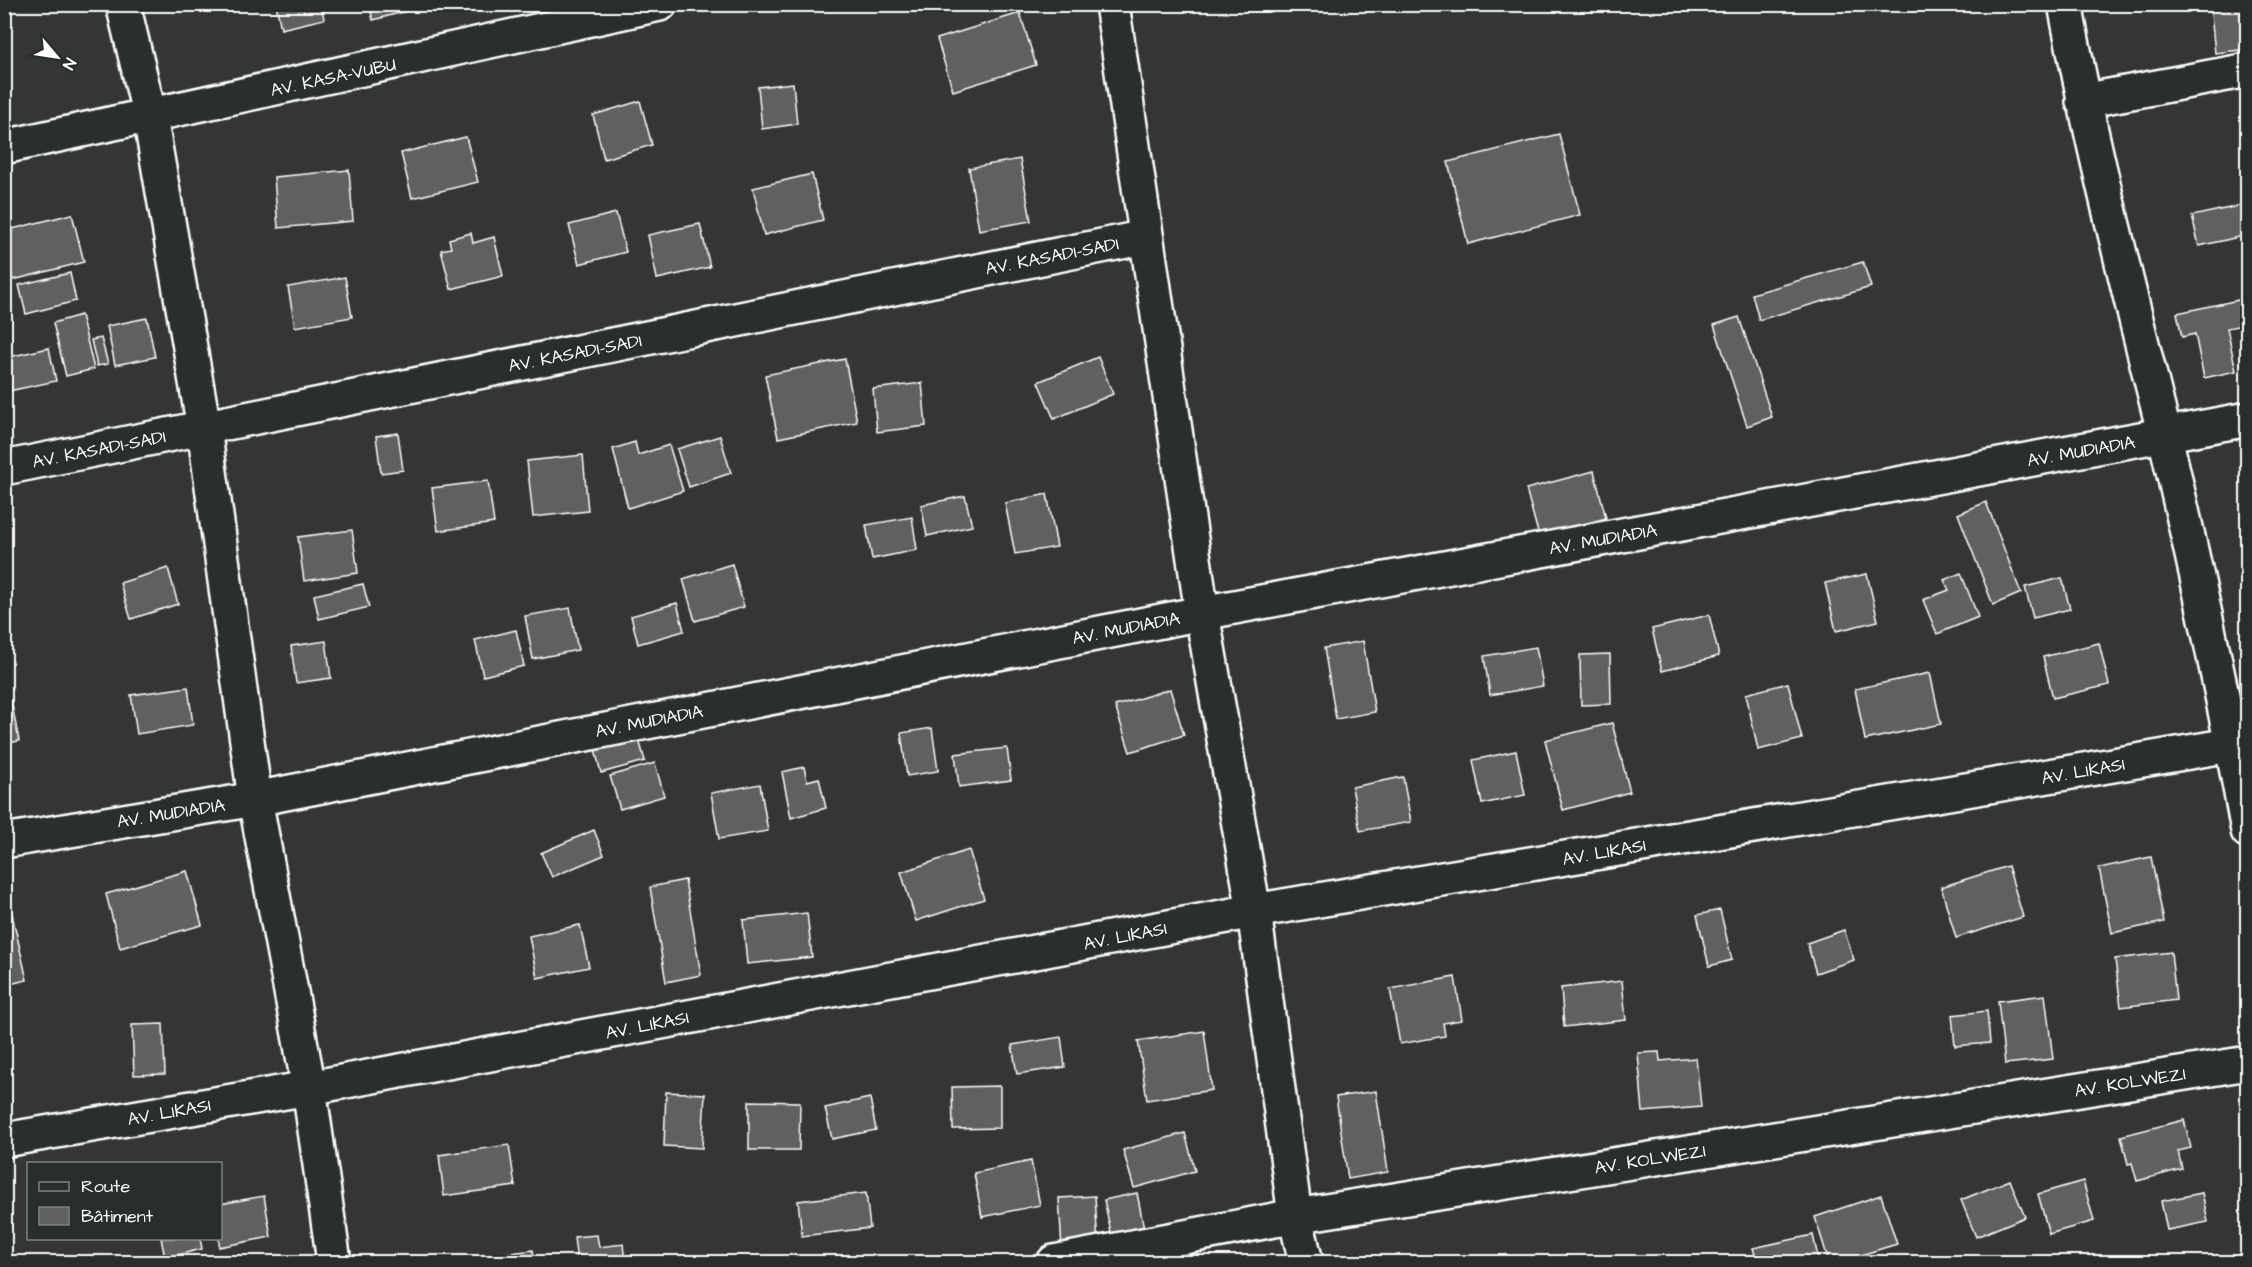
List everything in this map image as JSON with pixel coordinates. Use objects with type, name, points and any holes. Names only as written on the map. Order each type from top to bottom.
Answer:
[{"type":"street","points":[[123,4],[150,117],[204,428],[255,799],[309,1088],[334,1263]]},
{"type":"street","name":"AV. KASA-VUBU","points":[[4,147],[660,4]]},
{"type":"street","points":[[1112,4],[1202,612],[1254,911],[1295,1216],[1306,1263]]},
{"type":"street","points":[[2065,4],[2083,101],[2240,744],[2247,831]]},
{"type":"street","points":[[2083,101],[2247,70]]},
{"type":"street","name":"AV. KASADI-SADI","points":[[4,468],[1146,237]]},
{"type":"street","name":"AV. MUDIADIA","points":[[4,841],[255,799],[1202,612],[2247,419]]},
{"type":"street","name":"AV. LIKASI","points":[[4,1140],[309,1088],[1254,911],[2240,744]]},
{"type":"street","name":"AV. KOLWEZI","points":[[1054,1263],[1295,1216],[2247,1063]]},
{"type":"building","points":[[276,4],[321,4],[324,19],[281,29]]},
{"type":"building","points":[[369,4],[433,4],[373,20]]},
{"type":"building","points":[[2210,4],[2248,4],[2248,49],[2215,53]]},
{"type":"building","points":[[1020,13],[1036,65],[953,91],[937,39]]},
{"type":"building","points":[[793,83],[797,124],[762,129],[758,87]]},
{"type":"building","points":[[640,101],[652,145],[604,159],[593,115]]},
{"type":"building","points":[[1559,134],[1580,215],[1468,244],[1448,162]]},
{"type":"building","points":[[466,137],[478,182],[412,198],[401,153]]},
{"type":"building","points":[[1020,159],[1031,221],[979,230],[969,168]]},
{"type":"building","points":[[349,170],[353,221],[278,228],[274,177]]},
{"type":"building","points":[[812,174],[823,220],[764,235],[753,188]]},
{"type":"building","points":[[2248,204],[2248,235],[2199,246],[2192,216]]},
{"type":"building","points":[[616,213],[626,252],[579,264],[569,225]]},
{"type":"building","points":[[72,214],[84,262],[13,280],[4,245],[4,231]]},
{"type":"building","points":[[700,224],[710,267],[657,279],[648,235]]},
{"type":"building","points":[[471,233],[473,243],[494,237],[503,276],[451,289],[441,250],[451,248],[449,239]]},
{"type":"building","points":[[1863,262],[1871,287],[1759,320],[1752,294]]},
{"type":"building","points":[[70,273],[76,301],[26,314],[19,285]]},
{"type":"building","points":[[345,277],[352,317],[295,327],[288,287]]},
{"type":"building","points":[[2248,298],[2248,324],[2227,328],[2236,371],[2204,378],[2195,334],[2182,337],[2177,313]]},
{"type":"building","points":[[81,315],[94,369],[66,376],[53,323]]},
{"type":"building","points":[[1739,317],[1772,417],[1747,426],[1714,325]]},
{"type":"building","points":[[147,318],[155,357],[115,365],[107,326]]},
{"type":"building","points":[[101,338],[108,364],[97,366],[91,340]]},
{"type":"building","points":[[49,348],[56,381],[4,392],[4,358]]},
{"type":"building","points":[[1098,357],[1113,394],[1054,419],[1038,382]]},
{"type":"building","points":[[845,359],[857,422],[778,438],[765,375]]},
{"type":"building","points":[[922,383],[926,426],[877,432],[873,389]]},
{"type":"building","points":[[398,433],[403,470],[381,473],[376,436]]},
{"type":"building","points":[[720,436],[731,473],[689,487],[677,449]]},
{"type":"building","points":[[635,442],[638,455],[669,445],[683,491],[628,508],[613,449]]},
{"type":"building","points":[[583,455],[588,511],[533,517],[527,461]]},
{"type":"building","points":[[1594,471],[1606,518],[1539,536],[1526,489]]},
{"type":"building","points":[[488,481],[494,523],[438,531],[432,488]]},
{"type":"building","points":[[1047,494],[1057,547],[1015,554],[1005,503]]},
{"type":"building","points":[[965,496],[972,526],[927,536],[921,505]]},
{"type":"building","points":[[1986,502],[2021,593],[1993,605],[1958,514]]},
{"type":"building","points":[[912,517],[917,550],[872,559],[866,525]]},
{"type":"building","points":[[352,530],[358,573],[304,581],[298,537]]},
{"type":"building","points":[[732,564],[744,607],[695,621],[683,579]]},
{"type":"building","points":[[168,568],[178,604],[131,619],[120,583]]},
{"type":"building","points":[[1961,573],[1978,617],[1937,634],[1923,600],[1949,590],[1944,580]]},
{"type":"building","points":[[1867,574],[1878,621],[1836,631],[1825,583]]},
{"type":"building","points":[[2062,578],[2070,609],[2033,618],[2025,587]]},
{"type":"building","points":[[363,584],[369,607],[319,619],[314,595]]},
{"type":"building","points":[[677,603],[684,631],[638,644],[631,616]]},
{"type":"building","points":[[570,608],[578,650],[533,659],[525,616]]},
{"type":"building","points":[[1709,615],[1719,656],[1662,671],[1652,629]]},
{"type":"building","points":[[516,630],[524,666],[483,676],[475,640]]},
{"type":"building","points":[[326,641],[331,678],[296,683],[291,646]]},
{"type":"building","points":[[1363,641],[1375,712],[1336,719],[1324,648]]},
{"type":"building","points":[[2099,643],[2109,685],[2053,698],[2043,657]]},
{"type":"building","points":[[1536,647],[1543,686],[1490,695],[1484,656]]},
{"type":"building","points":[[1610,654],[1611,704],[1581,705],[1580,655]]},
{"type":"building","points":[[1930,673],[1941,724],[1865,740],[1855,689]]},
{"type":"building","points":[[1788,683],[1802,739],[1758,750],[1746,694]]},
{"type":"building","points":[[188,687],[193,725],[137,734],[131,695]]},
{"type":"building","points":[[1170,689],[1184,735],[1130,752],[1115,706]]},
{"type":"building","points":[[11,700],[19,741],[4,744],[4,701]]},
{"type":"building","points":[[1612,723],[1630,792],[1563,810],[1545,740]]},
{"type":"building","points":[[932,728],[938,771],[907,776],[901,733]]},
{"type":"building","points":[[638,736],[645,761],[601,773],[595,749]]},
{"type":"building","points":[[1007,748],[1011,780],[959,787],[955,754]]},
{"type":"building","points":[[1516,751],[1525,795],[1482,804],[1473,760]]},
{"type":"building","points":[[655,763],[664,796],[620,809],[610,776]]},
{"type":"building","points":[[804,767],[807,781],[819,778],[826,808],[791,818],[782,772]]},
{"type":"building","points":[[1403,777],[1411,822],[1360,831],[1352,787]]},
{"type":"building","points":[[760,784],[768,831],[719,839],[711,793]]},
{"type":"building","points":[[594,830],[604,855],[552,877],[541,853]]},
{"type":"building","points":[[969,850],[984,899],[916,921],[901,872]]},
{"type":"building","points":[[2151,857],[2164,922],[2112,933],[2099,868]]},
{"type":"building","points":[[2008,866],[2023,917],[1956,938],[1941,887]]},
{"type":"building","points":[[187,871],[202,925],[120,948],[106,894]]},
{"type":"building","points":[[4,879],[27,980],[5,985],[4,980]]},
{"type":"building","points":[[685,880],[701,975],[666,982],[650,887]]},
{"type":"building","points":[[1720,910],[1732,960],[1709,966],[1697,915]]},
{"type":"building","points":[[807,913],[812,957],[747,964],[743,920]]},
{"type":"building","points":[[580,925],[589,967],[537,978],[529,936]]},
{"type":"building","points":[[1844,930],[1854,960],[1816,973],[1807,943]]},
{"type":"building","points":[[2171,952],[2176,1000],[2121,1007],[2115,959]]},
{"type":"building","points":[[1455,977],[1462,1020],[1443,1023],[1445,1036],[1400,1044],[1390,989]]},
{"type":"building","points":[[1622,981],[1626,1020],[1564,1027],[1561,988]]},
{"type":"building","points":[[2045,995],[2053,1059],[2005,1064],[1998,1001]]},
{"type":"building","points":[[1987,1011],[1990,1043],[1955,1046],[1952,1015]]},
{"type":"building","points":[[163,1024],[165,1074],[134,1075],[132,1025]]},
{"type":"building","points":[[1204,1031],[1212,1090],[1147,1100],[1138,1041]]},
{"type":"building","points":[[1061,1037],[1065,1067],[1017,1074],[1012,1045]]},
{"type":"building","points":[[1659,1052],[1660,1061],[1696,1058],[1701,1107],[1643,1112],[1638,1053]]},
{"type":"building","points":[[1000,1086],[1000,1128],[953,1129],[952,1087]]},
{"type":"building","points":[[1376,1091],[1388,1172],[1348,1179],[1336,1097]]},
{"type":"building","points":[[666,1092],[705,1094],[702,1148],[664,1146]]},
{"type":"building","points":[[870,1098],[876,1130],[832,1139],[825,1108]]},
{"type":"building","points":[[749,1101],[800,1102],[799,1150],[749,1150]]},
{"type":"building","points":[[2184,1120],[2191,1148],[2178,1151],[2182,1169],[2137,1181],[2132,1163],[2128,1164],[2121,1136]]},
{"type":"building","points":[[1185,1133],[1195,1171],[1134,1188],[1123,1150]]},
{"type":"building","points":[[509,1145],[515,1186],[444,1196],[439,1155]]},
{"type":"building","points":[[1031,1161],[1040,1205],[982,1217],[974,1173]]},
{"type":"building","points":[[2010,1180],[2025,1217],[1976,1237],[1961,1200]]},
{"type":"building","points":[[2083,1181],[2094,1221],[2049,1234],[2038,1194]]},
{"type":"building","points":[[866,1193],[870,1228],[802,1236],[798,1201]]},
{"type":"building","points":[[1137,1193],[1146,1239],[1114,1246],[1104,1200]]},
{"type":"building","points":[[2202,1193],[2208,1222],[2167,1230],[2161,1201]]},
{"type":"building","points":[[1881,1195],[1897,1244],[1838,1262],[1829,1262],[1815,1217]]},
{"type":"building","points":[[264,1196],[271,1237],[219,1247],[219,1240],[222,1240],[222,1204]]},
{"type":"building","points":[[1095,1196],[1098,1247],[1062,1249],[1059,1198]]},
{"type":"building","points":[[597,1235],[599,1247],[623,1244],[625,1262],[577,1262],[574,1237]]},
{"type":"building","points":[[1813,1235],[1819,1262],[1757,1262],[1753,1248]]},
{"type":"building","points":[[161,1240],[200,1240],[202,1249],[165,1258]]},
{"type":"building","points":[[533,1250],[535,1262],[451,1262],[451,1261]]}]
